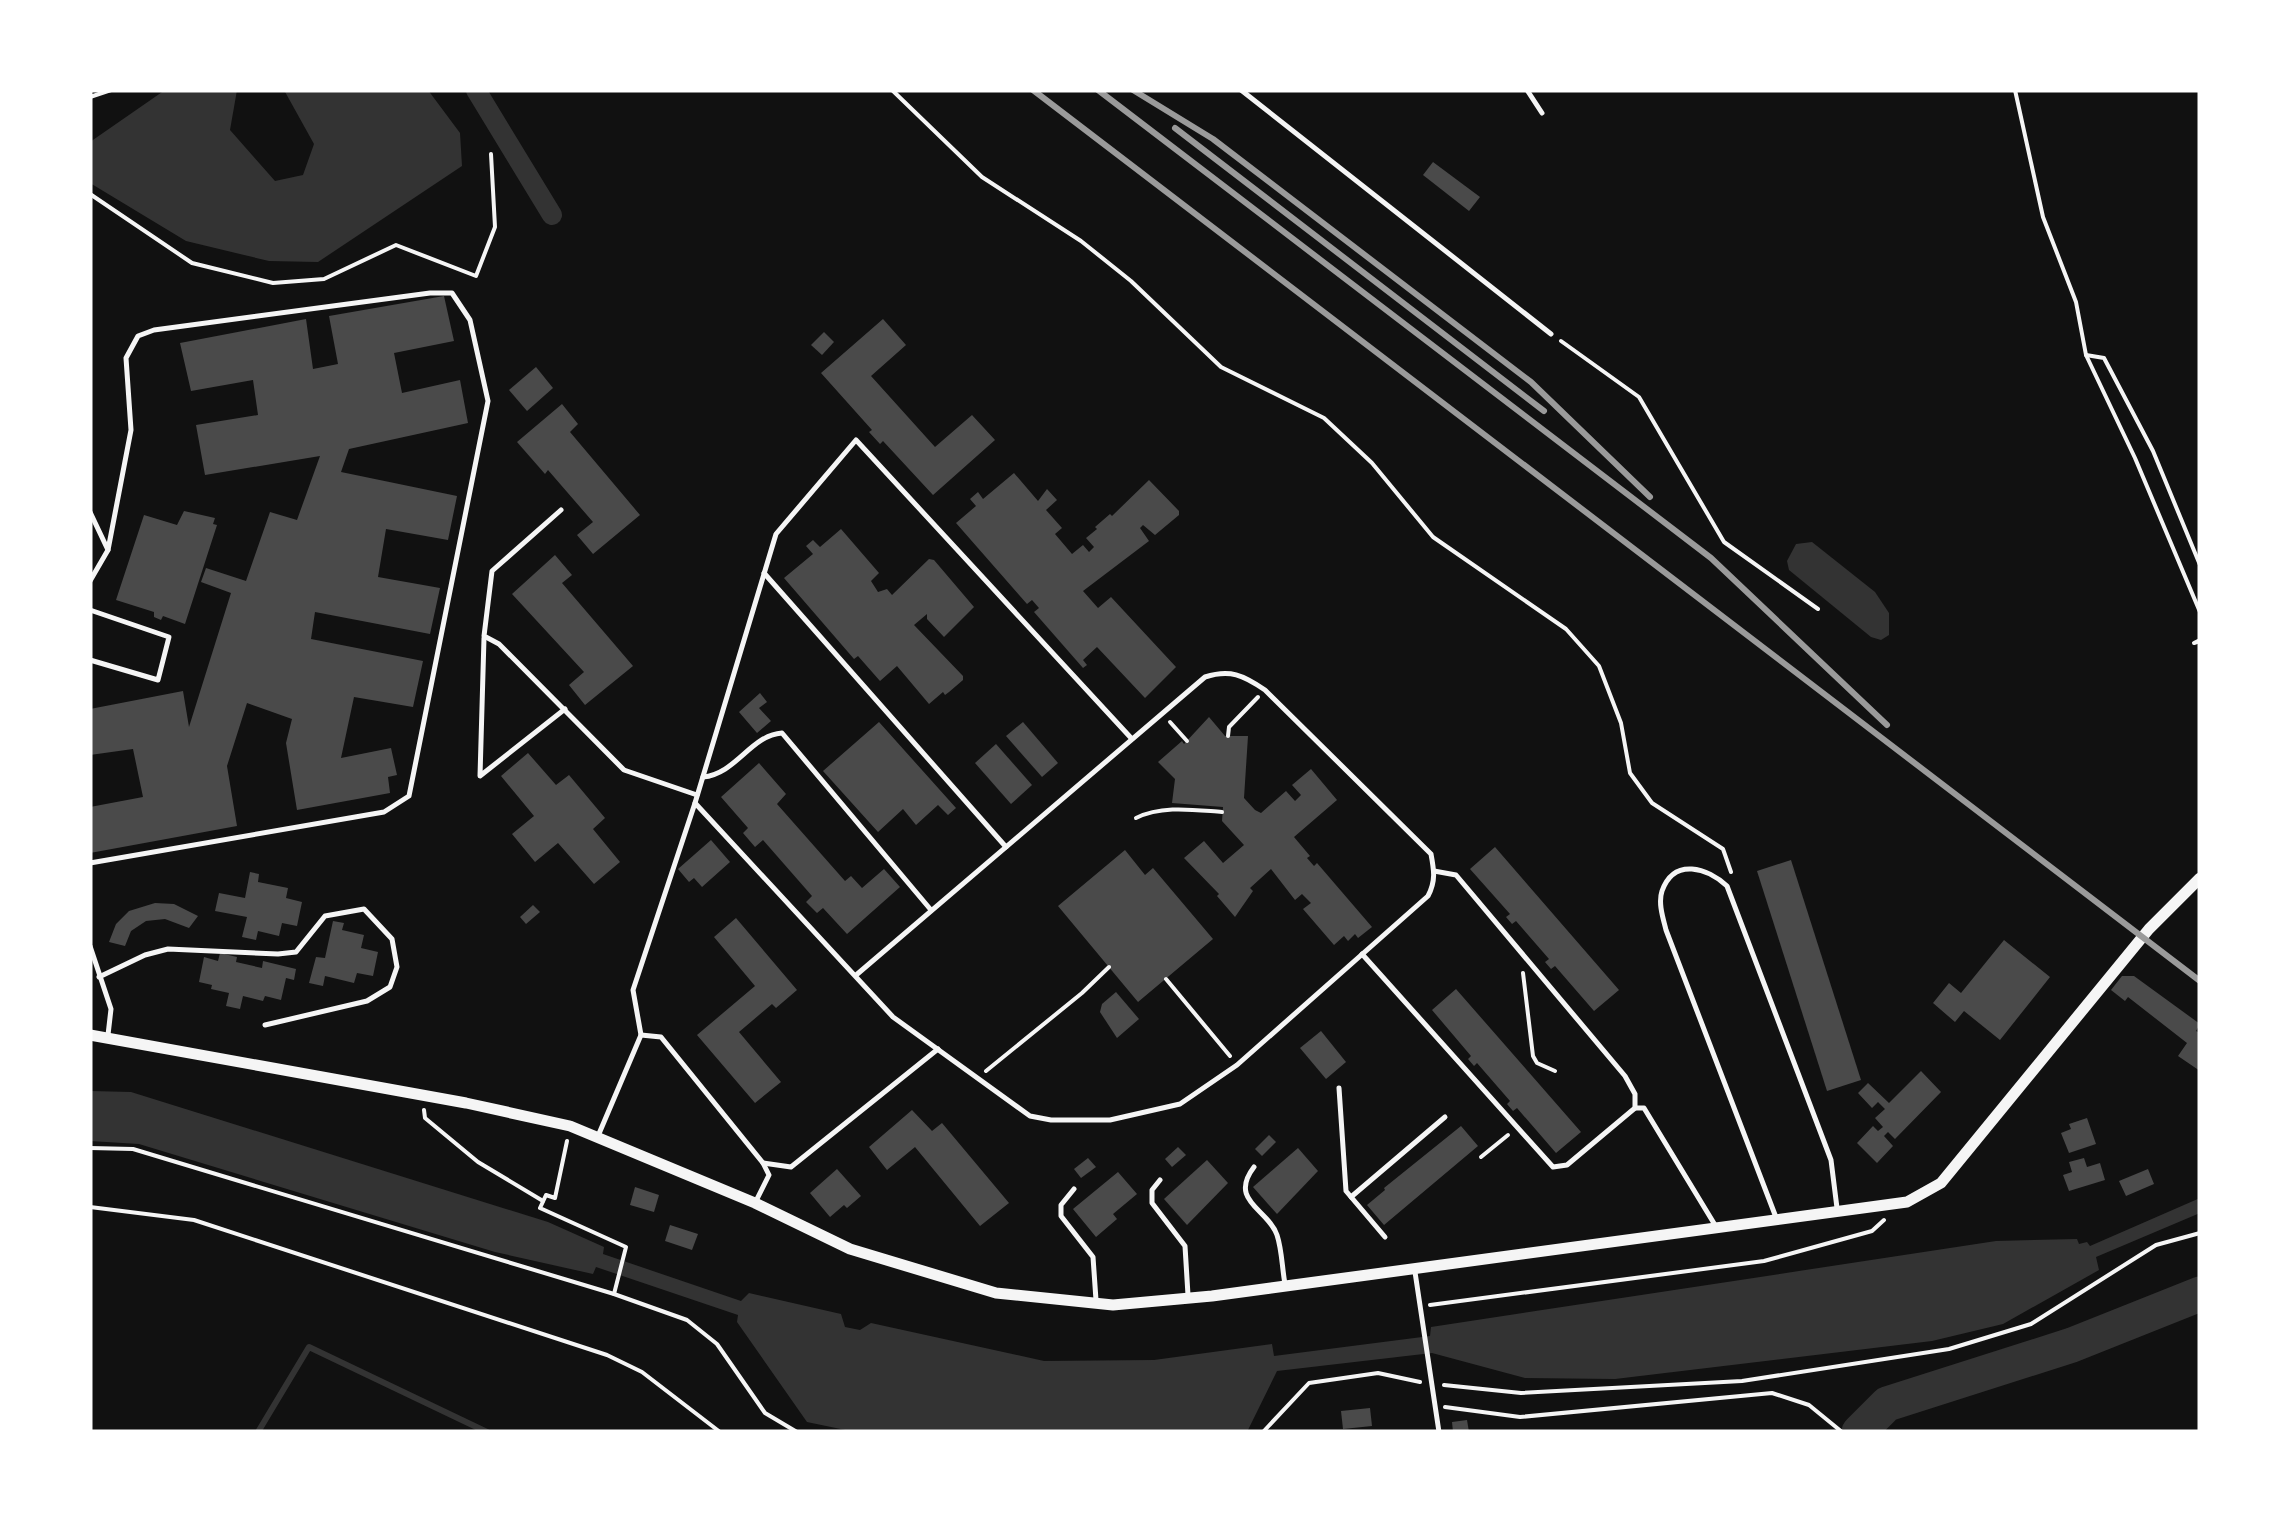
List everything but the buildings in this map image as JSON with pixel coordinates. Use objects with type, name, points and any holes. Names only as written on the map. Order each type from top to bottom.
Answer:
[{"type":"street","points":[[90,1035],[424,1095],[570,1126],[850,1248],[996,1293],[1096,1303],[1188,1298],[1908,1202],[1941,1184],[2166,911],[2200,878]]},
{"type":"lane","points":[[1242,90],[1551,334]]},
{"type":"lane","points":[[1527,90],[1542,113]]},
{"type":"lane","points":[[90,581],[108,550],[131,430],[126,358],[138,336],[174,327],[452,293],[470,320],[488,401],[409,796],[384,812],[90,863]]},
{"type":"lane","points":[[598,1136],[642,1035],[633,990],[776,534],[856,440],[1132,739]]},
{"type":"lane","points":[[561,510],[492,571],[484,636],[480,776],[565,709]]},
{"type":"lane","points":[[90,512],[108,550]]},
{"type":"lane","points":[[764,572],[1006,847]]},
{"type":"lane","points":[[90,610],[169,637],[158,680],[90,660]]},
{"type":"lane","points":[[484,636],[500,644],[624,770],[696,799],[854,976],[893,1017],[1030,1116],[1110,1120],[1180,1104],[1237,1064],[1428,896],[1434,883],[1431,854],[1265,690],[1244,676],[1224,671],[1205,678],[854,976]]},
{"type":"lane","points":[[702,777],[718,776],[770,734],[782,733],[932,910]]},
{"type":"lane","points":[[1777,1220],[1666,930],[1662,892],[1670,878],[1692,867],[1704,868],[1727,886],[1830,1160],[1837,1212]]},
{"type":"lane","points":[[1434,871],[1456,875],[1626,1076],[1636,1108]]},
{"type":"lane","points":[[100,977],[145,955],[168,950],[296,952],[326,916],[364,908],[392,939],[397,968],[390,987],[367,1002],[265,1026]]},
{"type":"lane","points":[[90,946],[110,1010],[107,1038]]},
{"type":"lane","points":[[1362,954],[1553,1167],[1567,1165],[1636,1108],[1644,1108],[1716,1228]]},
{"type":"lane","points":[[642,1035],[661,1037],[763,1163],[769,1176],[755,1204]]},
{"type":"lane","points":[[763,1163],[792,1167],[938,1049]]},
{"type":"lane","points":[[1338,1088],[1346,1191],[1385,1237]]},
{"type":"lane","points":[[1352,1197],[1446,1117]]},
{"type":"lane","points":[[1254,1168],[1246,1178],[1246,1190],[1250,1203],[1276,1232],[1285,1286]]},
{"type":"lane","points":[[1160,1180],[1152,1190],[1152,1203],[1184,1246],[1188,1298]]},
{"type":"lane","points":[[1074,1188],[1060,1205],[1062,1216],[1093,1257],[1096,1303]]},
{"type":"lane","points":[[1414,1269],[1439,1432]]},
{"type":"path","points":[[90,97],[111,90]]},
{"type":"path","points":[[892,90],[982,176],[1081,241],[1131,281],[1221,368],[1324,418],[1372,463],[1433,537],[1566,629],[1599,666],[1621,723],[1630,773],[1652,803],[1723,849],[1736,886]]},
{"type":"path","points":[[2015,90],[2043,217],[2076,302],[2086,356],[2135,458],[2200,612]]},
{"type":"path","points":[[90,194],[192,263],[272,283],[324,279],[396,246],[476,276],[495,227],[492,154]]},
{"type":"path","points":[[1551,334],[1639,396],[1724,542],[1818,609]]},
{"type":"path","points":[[2086,356],[2104,358],[2153,452],[2200,565]]},
{"type":"path","points":[[1228,736],[1230,727],[1265,690]]},
{"type":"path","points":[[1162,714],[1187,741]]},
{"type":"path","points":[[1136,818],[1175,809],[1222,812]]},
{"type":"path","points":[[1527,960],[1523,968],[1534,1056],[1537,1063],[1555,1071]]},
{"type":"path","points":[[978,1078],[1082,994],[1108,968]]},
{"type":"path","points":[[1166,979],[1237,1064]]},
{"type":"path","points":[[424,1095],[425,1118],[478,1162],[543,1201]]},
{"type":"path","points":[[570,1126],[555,1198],[546,1195],[540,1208],[626,1246],[614,1294]]},
{"type":"path","points":[[1481,1157],[1516,1129]]},
{"type":"path","points":[[90,1148],[133,1150],[614,1294],[687,1320],[717,1344],[765,1414],[797,1432]]},
{"type":"path","points":[[1420,1306],[1764,1261],[1872,1231],[1893,1212],[1890,1204]]},
{"type":"path","points":[[90,1207],[209,1225],[607,1355],[642,1372],[720,1432]]},
{"type":"path","points":[[1263,1432],[1309,1382],[1378,1373],[1405,1381],[1521,1394],[1742,1381],[1949,1349],[2031,1324],[2156,1245],[2200,1233]]},
{"type":"path","points":[[1435,1405],[1520,1418],[1772,1393],[1809,1405],[1842,1432]]},
{"type":"shaded area","points":[[165,90],[237,90],[230,130],[275,181],[303,175],[314,144],[284,90],[428,90],[460,133],[462,166],[318,262],[269,261],[186,241],[90,183],[90,142]]},
{"type":"shaded area","points":[[1812,542],[1875,592],[1889,613],[1889,635],[1881,640],[1871,637],[1789,570],[1787,561],[1796,544]]},
{"type":"shaded area","points":[[90,1091],[131,1092],[548,1222],[604,1247],[603,1254],[741,1301],[749,1293],[841,1314],[845,1327],[860,1330],[871,1323],[1044,1361],[1154,1360],[1272,1344],[1274,1356],[1430,1336],[1431,1327],[1996,1241],[2077,1239],[2079,1244],[2087,1242],[2090,1246],[2200,1198],[2200,1213],[2096,1257],[2099,1270],[2003,1324],[1932,1341],[1615,1379],[1525,1378],[1432,1353],[1277,1371],[1247,1432],[855,1432],[807,1422],[737,1322],[738,1315],[596,1267],[593,1274],[495,1252],[139,1144],[90,1141]]},
{"type":"waterway","points":[[476,90],[552,215]]},
{"type":"waterway","points":[[1859,1432],[1887,1404],[2072,1345],[2200,1294]]},
{"type":"waterway","points":[[258,1432],[309,1347],[487,1432]]},
{"type":"railway","points":[[1033,90],[2200,981]]},
{"type":"railway","points":[[1098,90],[1711,558],[1887,725]]},
{"type":"railway","points":[[1133,90],[1213,139],[1531,382],[1650,497]]},
{"type":"railway","points":[[1175,128],[1544,411]]}]
